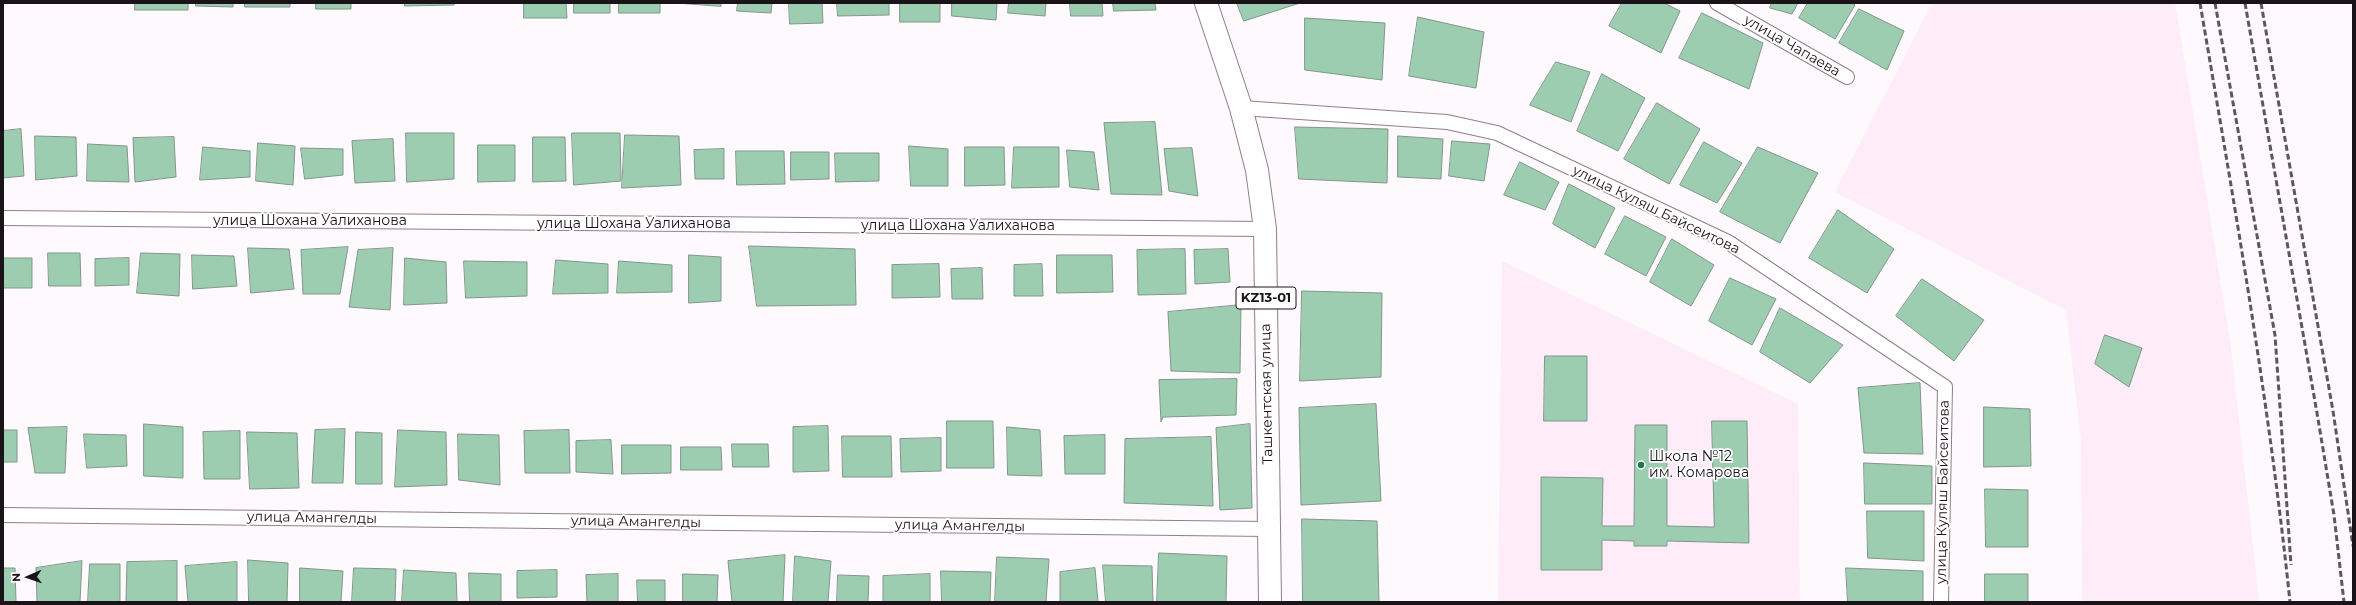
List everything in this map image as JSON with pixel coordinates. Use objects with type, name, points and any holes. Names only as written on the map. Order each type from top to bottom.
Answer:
[{"type":"main road","name":"Ташкентская улица","points":[[1206,3],[1241,108],[1258,170],[1265,229],[1270,602]]},
{"type":"street","name":"улица Чапаева","points":[[1717,3],[1847,77]]},
{"type":"street","name":"улица Куляш Байсеитова","points":[[1241,108],[1447,122],[1497,133],[1728,242],[1945,387],[1941,602]]},
{"type":"street","name":"улица Шохана Уалиханова","points":[[3,218],[1265,229]]},
{"type":"street","name":"улица Амангелды","points":[[3,514],[1268,529]]},
{"type":"shaded area","points":[[1932,3],[2175,3],[2230,340],[2259,602],[2082,602],[2081,441],[2066,310],[1835,192]]},
{"type":"shaded area","points":[[1502,261],[1798,404],[1800,602],[1498,602]]},
{"type":"building","points":[[135,3],[188,3],[188,10],[135,10]]},
{"type":"building","points":[[196,3],[233,3],[233,7],[196,6]]},
{"type":"building","points":[[245,3],[290,3],[290,7],[245,7]]},
{"type":"building","points":[[316,3],[351,3],[351,9],[316,9]]},
{"type":"building","points":[[405,3],[454,3],[454,5],[405,6]]},
{"type":"building","points":[[524,3],[566,3],[567,18],[524,18]]},
{"type":"building","points":[[574,3],[610,3],[610,13],[574,13]]},
{"type":"building","points":[[619,3],[660,3],[660,13],[619,13]]},
{"type":"building","points":[[677,3],[721,3],[721,6]]},
{"type":"building","points":[[738,3],[772,3],[771,13],[737,11]]},
{"type":"building","points":[[789,3],[822,3],[823,23],[790,24]]},
{"type":"building","points":[[837,3],[889,3],[889,15],[838,16]]},
{"type":"building","points":[[900,3],[940,3],[940,22],[900,22]]},
{"type":"building","points":[[952,3],[997,3],[996,20],[952,16]]},
{"type":"building","points":[[1009,3],[1046,3],[1045,16],[1008,13]]},
{"type":"building","points":[[1070,3],[1102,3],[1103,16],[1071,16]]},
{"type":"building","points":[[1113,3],[1155,3],[1156,10],[1114,11]]},
{"type":"building","points":[[1237,3],[1300,3],[1244,21]]},
{"type":"building","points":[[1622,3],[1664,3],[1680,11],[1661,53],[1609,26]]},
{"type":"building","points":[[1772,3],[1798,3],[1792,14],[1770,8]]},
{"type":"building","points":[[1808,3],[1851,3],[1855,5],[1835,39],[1799,18]]},
{"type":"building","points":[[1859,9],[1904,31],[1887,70],[1839,43]]},
{"type":"building","points":[[1702,13],[1763,43],[1749,89],[1679,58]]},
{"type":"building","points":[[1418,17],[1484,32],[1476,88],[1409,76]]},
{"type":"building","points":[[1305,18],[1385,23],[1382,80],[1305,70]]},
{"type":"building","points":[[1556,62],[1590,72],[1571,122],[1530,105]]},
{"type":"building","points":[[1602,74],[1645,98],[1618,151],[1577,131]]},
{"type":"building","points":[[1657,103],[1700,129],[1669,184],[1624,159]]},
{"type":"building","points":[[1155,122],[1162,195],[1111,194],[1104,123]]},
{"type":"building","points":[[1295,127],[1388,129],[1387,183],[1299,179]]},
{"type":"building","points":[[21,129],[24,176],[3,178],[3,131]]},
{"type":"building","points":[[406,133],[454,133],[454,179],[407,182]]},
{"type":"building","points":[[572,133],[620,133],[621,181],[574,185]]},
{"type":"building","points":[[625,135],[679,136],[681,185],[622,188]]},
{"type":"building","points":[[35,136],[76,137],[77,176],[36,180]]},
{"type":"building","points":[[1398,136],[1443,139],[1441,179],[1398,177]]},
{"type":"building","points":[[174,137],[176,177],[135,182],[133,138]]},
{"type":"building","points":[[533,137],[565,137],[566,181],[533,182]]},
{"type":"building","points":[[393,139],[395,181],[355,183],[352,141]]},
{"type":"building","points":[[1452,141],[1490,144],[1484,181],[1449,176]]},
{"type":"building","points":[[1704,142],[1742,163],[1717,203],[1680,185]]},
{"type":"building","points":[[258,143],[295,146],[293,185],[256,181]]},
{"type":"building","points":[[88,144],[127,146],[129,182],[87,181]]},
{"type":"building","points":[[478,145],[515,145],[515,181],[478,182]]},
{"type":"building","points":[[909,146],[948,149],[948,186],[911,186]]},
{"type":"building","points":[[203,147],[250,151],[250,177],[200,180]]},
{"type":"building","points":[[965,147],[1004,147],[1005,185],[965,186]]},
{"type":"building","points":[[1014,147],[1059,147],[1059,187],[1012,188]]},
{"type":"building","points":[[1758,147],[1818,173],[1780,243],[1720,212]]},
{"type":"building","points":[[301,148],[343,149],[343,175],[305,179]]},
{"type":"building","points":[[1192,148],[1198,196],[1169,191],[1164,149]]},
{"type":"building","points":[[724,149],[724,179],[695,179],[694,150]]},
{"type":"building","points":[[1067,150],[1094,152],[1099,190],[1070,187]]},
{"type":"building","points":[[736,151],[784,151],[785,184],[737,185]]},
{"type":"building","points":[[791,152],[829,152],[829,179],[791,180]]},
{"type":"building","points":[[835,153],[879,153],[879,181],[836,182]]},
{"type":"building","points":[[1520,162],[1559,182],[1545,210],[1504,195]]},
{"type":"building","points":[[1569,184],[1615,208],[1595,248],[1553,224]]},
{"type":"building","points":[[1838,210],[1894,249],[1867,293],[1809,258]]},
{"type":"building","points":[[1625,216],[1666,237],[1646,276],[1605,254]]},
{"type":"building","points":[[1672,239],[1714,265],[1691,306],[1650,282]]},
{"type":"building","points":[[749,246],[855,249],[856,305],[757,306]]},
{"type":"building","points":[[348,247],[340,294],[303,294],[301,250]]},
{"type":"building","points":[[248,248],[289,249],[294,289],[251,293]]},
{"type":"building","points":[[393,248],[390,310],[349,307],[358,250]]},
{"type":"building","points":[[1185,249],[1186,294],[1138,295],[1137,250]]},
{"type":"building","points":[[1228,249],[1230,282],[1195,284],[1194,250]]},
{"type":"building","points":[[48,253],[80,253],[81,286],[49,286]]},
{"type":"building","points":[[141,253],[180,254],[179,296],[137,293]]},
{"type":"building","points":[[192,255],[234,256],[237,286],[193,289]]},
{"type":"building","points":[[689,255],[721,257],[721,301],[689,303]]},
{"type":"building","points":[[1057,255],[1112,255],[1113,292],[1057,293]]},
{"type":"building","points":[[3,258],[32,258],[32,288],[3,288]]},
{"type":"building","points":[[129,258],[129,285],[95,286],[95,259]]},
{"type":"building","points":[[405,258],[446,262],[447,303],[404,305]]},
{"type":"building","points":[[556,260],[608,264],[608,293],[553,294]]},
{"type":"building","points":[[464,261],[527,262],[527,296],[466,298]]},
{"type":"building","points":[[619,261],[672,265],[672,292],[617,293]]},
{"type":"building","points":[[939,264],[940,297],[892,298],[892,265]]},
{"type":"building","points":[[1042,264],[1043,296],[1014,296],[1014,265]]},
{"type":"building","points":[[982,268],[983,299],[952,299],[951,269]]},
{"type":"building","points":[[1730,278],[1776,299],[1752,345],[1709,321]]},
{"type":"building","points":[[1922,279],[1984,320],[1954,361],[1896,316]]},
{"type":"building","points":[[1302,291],[1382,293],[1381,377],[1300,381]]},
{"type":"building","points":[[1241,305],[1240,373],[1171,371],[1168,312]]},
{"type":"building","points":[[1780,308],[1843,345],[1810,383],[1760,352]]},
{"type":"building","points":[[2105,335],[2142,348],[2129,387],[2095,364]]},
{"type":"building","points":[[1545,356],[1587,356],[1587,421],[1544,421]]},
{"type":"building","points":[[1237,379],[1236,415],[1163,417],[1161,422],[1159,380]]},
{"type":"building","points":[[1920,383],[1923,454],[1864,453],[1858,388]]},
{"type":"building","points":[[1376,404],[1381,501],[1301,505],[1299,408]]},
{"type":"building","points":[[1984,407],[2030,409],[2031,466],[1984,467]]},
{"type":"building","points":[[947,421],[993,421],[994,468],[947,468]]},
{"type":"building","points":[[1712,421],[1747,421],[1749,543],[1667,541],[1667,546],[1634,546],[1634,541],[1602,540],[1602,570],[1541,570],[1541,477],[1603,478],[1602,526],[1634,526],[1635,425],[1667,425],[1667,526],[1714,527]]},
{"type":"building","points":[[144,424],[183,427],[183,478],[144,476]]},
{"type":"building","points":[[1250,424],[1252,508],[1220,510],[1216,428]]},
{"type":"building","points":[[828,426],[829,471],[793,472],[793,427]]},
{"type":"building","points":[[67,427],[65,473],[35,473],[28,428]]},
{"type":"building","points":[[1007,427],[1040,430],[1042,476],[1008,475]]},
{"type":"building","points":[[345,429],[343,483],[312,483],[315,430]]},
{"type":"building","points":[[3,430],[17,430],[17,462],[3,462]]},
{"type":"building","points":[[398,430],[446,432],[447,485],[395,487]]},
{"type":"building","points":[[569,430],[570,473],[525,473],[524,431]]},
{"type":"building","points":[[240,431],[240,479],[204,479],[203,432]]},
{"type":"building","points":[[247,432],[297,433],[299,488],[250,489]]},
{"type":"building","points":[[356,432],[382,433],[382,484],[356,484]]},
{"type":"building","points":[[84,434],[126,435],[127,466],[87,468]]},
{"type":"building","points":[[458,434],[499,435],[500,485],[459,480]]},
{"type":"building","points":[[1105,435],[1105,474],[1065,474],[1064,436]]},
{"type":"building","points":[[842,436],[891,436],[892,477],[843,477]]},
{"type":"building","points":[[1211,437],[1213,506],[1124,503],[1125,439]]},
{"type":"building","points":[[941,438],[941,471],[901,472],[900,439]]},
{"type":"building","points":[[611,440],[613,474],[576,472],[576,441]]},
{"type":"building","points":[[732,444],[768,444],[769,467],[733,467]]},
{"type":"building","points":[[622,445],[671,445],[671,473],[622,474]]},
{"type":"building","points":[[681,447],[721,447],[722,470],[681,470]]},
{"type":"building","points":[[1864,463],[1932,466],[1932,504],[1865,504]]},
{"type":"building","points":[[1985,489],[2028,490],[2028,547],[1986,547]]},
{"type":"building","points":[[1867,511],[1924,511],[1924,561],[1868,558]]},
{"type":"building","points":[[1302,519],[1377,521],[1379,602],[1303,602]]},
{"type":"building","points":[[1159,553],[1227,556],[1226,602],[1157,602]]},
{"type":"building","points":[[785,555],[783,602],[732,602],[728,561]]},
{"type":"building","points":[[795,556],[831,561],[828,602],[793,602]]},
{"type":"building","points":[[997,557],[1049,559],[1046,602],[995,602]]},
{"type":"building","points":[[248,560],[288,563],[287,602],[249,602]]},
{"type":"building","points":[[82,561],[80,602],[37,602],[36,568]]},
{"type":"building","points":[[177,561],[177,602],[126,602],[127,562]]},
{"type":"building","points":[[237,562],[237,602],[188,602],[185,566]]},
{"type":"building","points":[[90,564],[120,564],[120,602],[88,602]]},
{"type":"building","points":[[1103,565],[1152,566],[1153,602],[1106,602]]},
{"type":"building","points":[[3,568],[15,568],[16,602],[3,602]]},
{"type":"building","points":[[300,568],[343,571],[341,602],[300,602]]},
{"type":"building","points":[[354,568],[396,569],[395,602],[352,602]]},
{"type":"building","points":[[1095,568],[1098,602],[1060,602],[1060,572]]},
{"type":"building","points":[[1846,568],[1923,571],[1923,602],[1848,602]]},
{"type":"building","points":[[404,570],[456,573],[457,602],[402,602]]},
{"type":"building","points":[[557,570],[557,597],[517,598],[517,571]]},
{"type":"building","points":[[941,571],[991,572],[990,602],[942,602]]},
{"type":"building","points":[[469,573],[501,574],[501,602],[470,602]]},
{"type":"building","points":[[618,574],[618,602],[587,602],[586,575]]},
{"type":"building","points":[[683,574],[718,575],[717,602],[683,602]]},
{"type":"building","points":[[930,574],[930,602],[883,602],[883,576]]},
{"type":"building","points":[[1985,574],[2028,574],[2028,602],[1985,602]]},
{"type":"building","points":[[838,575],[869,576],[868,602],[837,602]]},
{"type":"building","points":[[637,580],[665,580],[665,602],[638,602]]},
{"type":"railway","points":[[2200,3],[2250,302],[2272,452],[2290,602]]},
{"type":"railway","points":[[2215,3],[2275,335],[2291,565]]},
{"type":"railway","points":[[2245,3],[2334,515],[2344,602]]},
{"type":"railway","points":[[2261,3],[2333,411],[2353,546]]},
{"type":"place","name":"Школа №12 им. Комарова","points":[[1641,465]]}]
